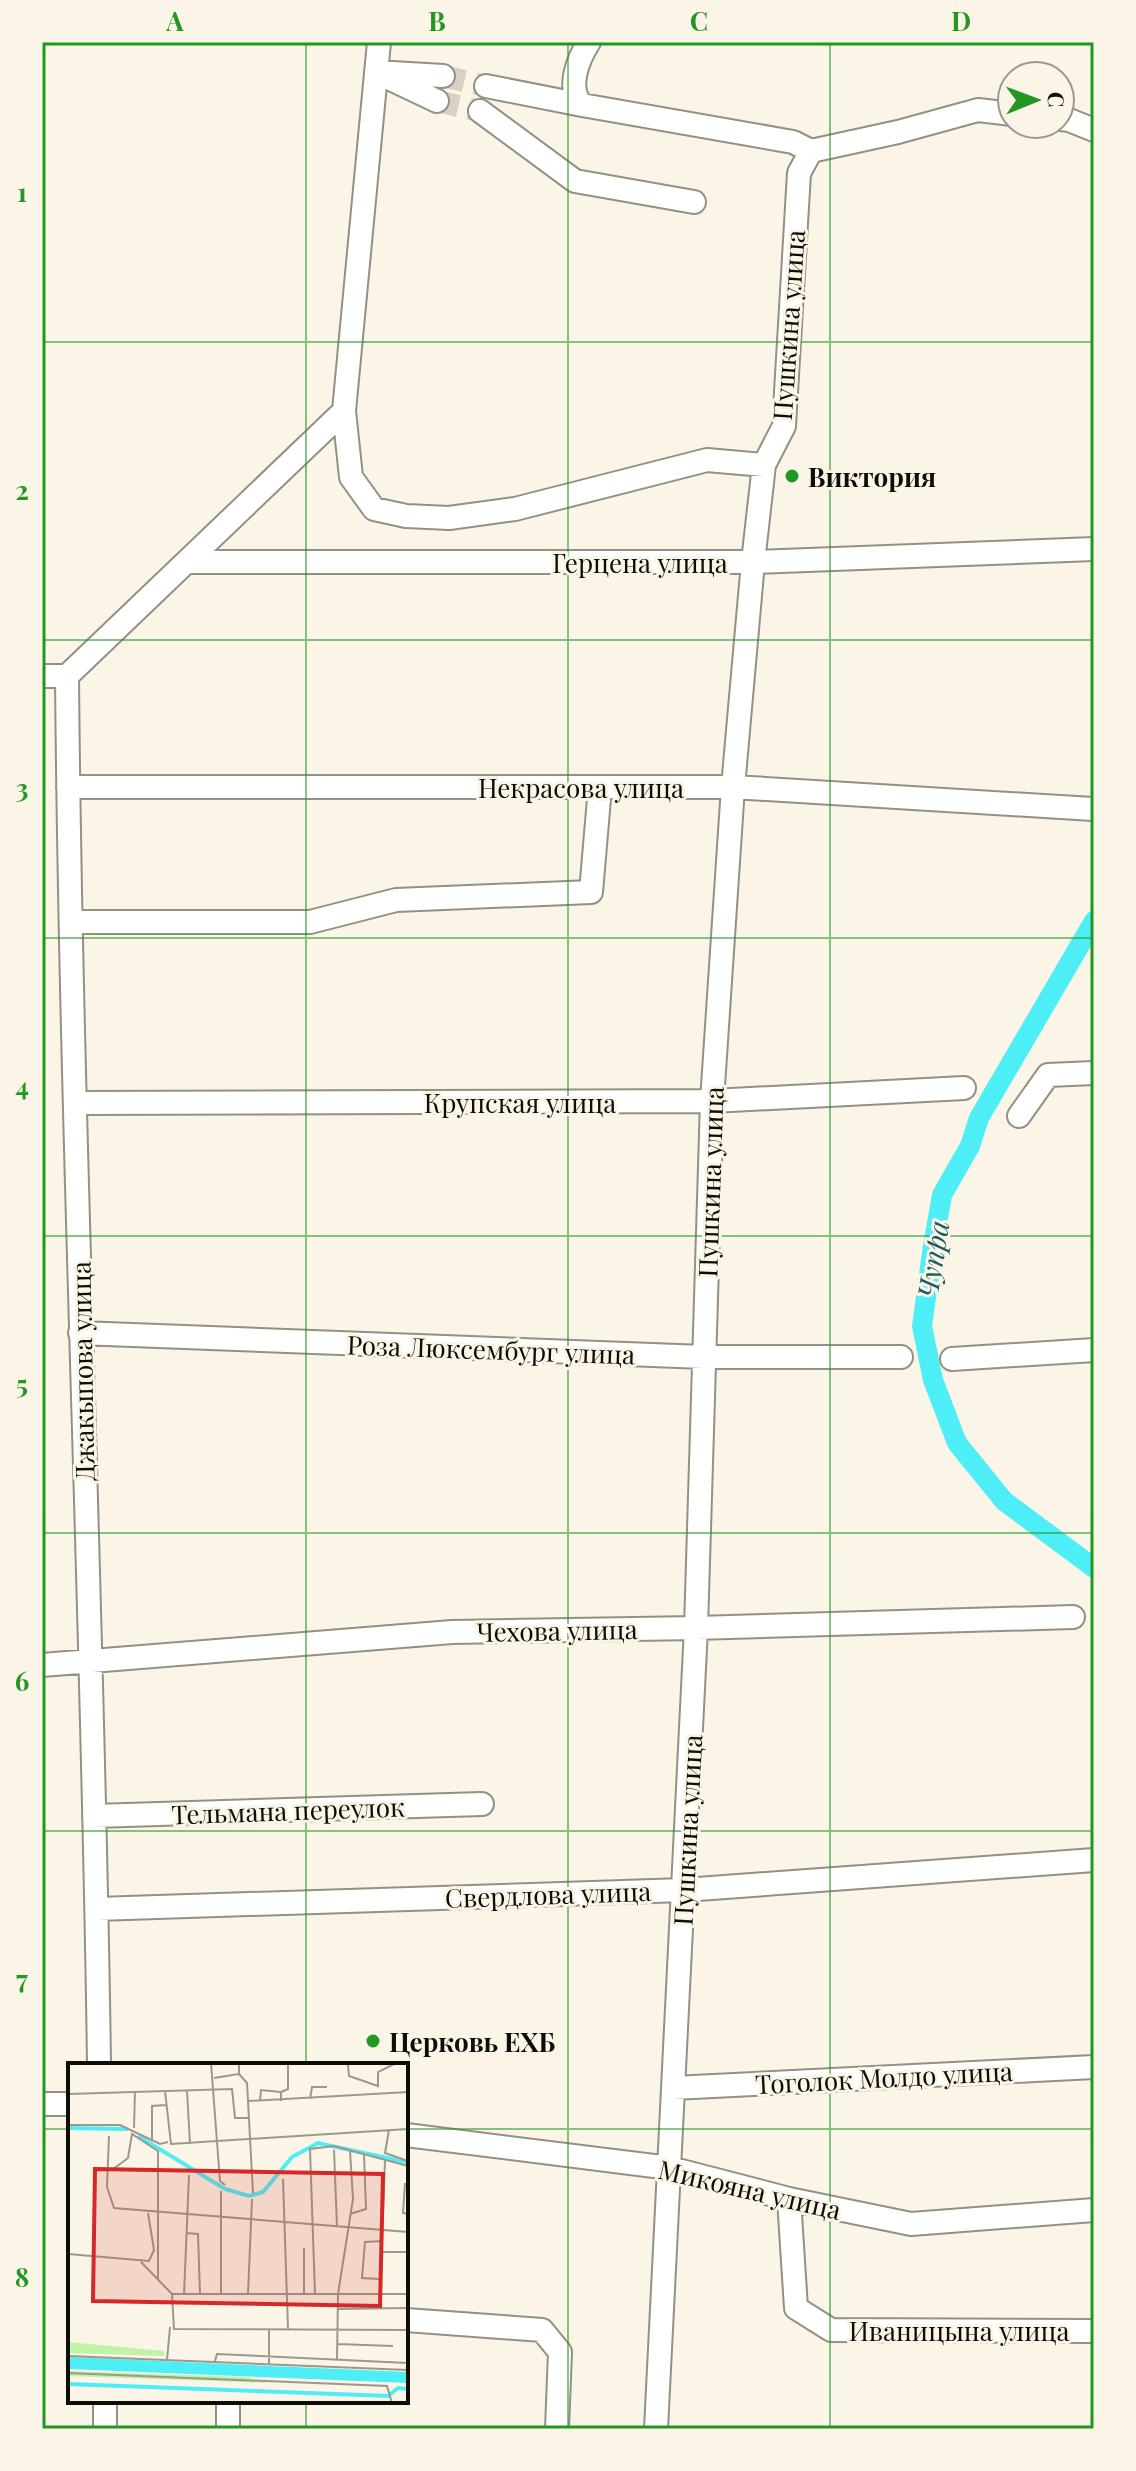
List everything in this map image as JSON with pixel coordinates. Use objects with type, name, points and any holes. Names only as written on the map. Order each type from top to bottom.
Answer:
[{"type":"street","points":[[379,42],[344,411],[351,477],[374,509],[406,516],[449,518],[515,509],[707,460],[764,465]]},
{"type":"street","points":[[582,105],[575,97],[574,85],[589,42]]},
{"type":"street","points":[[376,72],[443,76]]},
{"type":"street","points":[[376,72],[437,101]]},
{"type":"street","points":[[486,86],[793,142],[811,151],[978,110],[996,112]]},
{"type":"street","points":[[480,111],[575,181],[694,202]]},
{"type":"street","name":"Пушкина улица","points":[[656,2429],[696,1628],[712,1101],[733,787],[764,465],[784,426],[799,173],[811,151]]},
{"type":"street","points":[[42,676],[67,676],[344,411]]},
{"type":"street","name":"Герцена улица","points":[[187,562],[753,562],[1094,549]]},
{"type":"street","name":"Джакыпова улица","points":[[67,676],[99,2063]]},
{"type":"street","name":"Некрасова улица","points":[[68,787],[733,787],[1093,809]]},
{"type":"street","points":[[71,922],[310,922],[396,900],[591,892],[600,787]]},
{"type":"street","points":[[1019,1116],[1048,1075],[1094,1073]]},
{"type":"street","name":"Крупская улица","points":[[76,1103],[712,1101],[964,1088]]},
{"type":"street","name":"Роза Люксембург улица","points":[[80,1333],[704,1357],[901,1357]]},
{"type":"street","points":[[952,1359],[1094,1350]]},
{"type":"street","name":"Чехова улица","points":[[42,1665],[452,1632],[1073,1617]]},
{"type":"street","name":"Тельмана переулок","points":[[94,1816],[482,1804]]},
{"type":"street","name":"Свердлова улица","points":[[97,1909],[684,1890],[1094,1860]]},
{"type":"street","name":"Тоголок Молдо улица","points":[[673,2088],[1094,2067]]},
{"type":"street","points":[[42,2104],[68,2104]]},
{"type":"street","name":"Микояна улица","points":[[408,2135],[670,2168],[789,2199],[911,2224],[1094,2210]]},
{"type":"street","name":"Иваницына улица","points":[[789,2199],[796,2308],[831,2330],[1094,2331]]},
{"type":"street","points":[[408,2320],[542,2330],[560,2352],[557,2429]]},
{"type":"street","points":[[105,2403],[105,2429]]},
{"type":"street","points":[[228,2403],[228,2429]]},
{"type":"waterway","name":"Чупра","points":[[1094,921],[979,1118],[970,1146],[942,1195],[922,1326],[933,1380],[957,1443],[1004,1501],[1094,1568]]},
{"type":"tunnel","points":[[443,76],[486,86]]},
{"type":"tunnel","points":[[437,101],[480,111]]},
{"type":"place","name":"Виктория","points":[[792,476]]},
{"type":"place","name":"Церковь ЕХБ","points":[[373,2041]]}]
